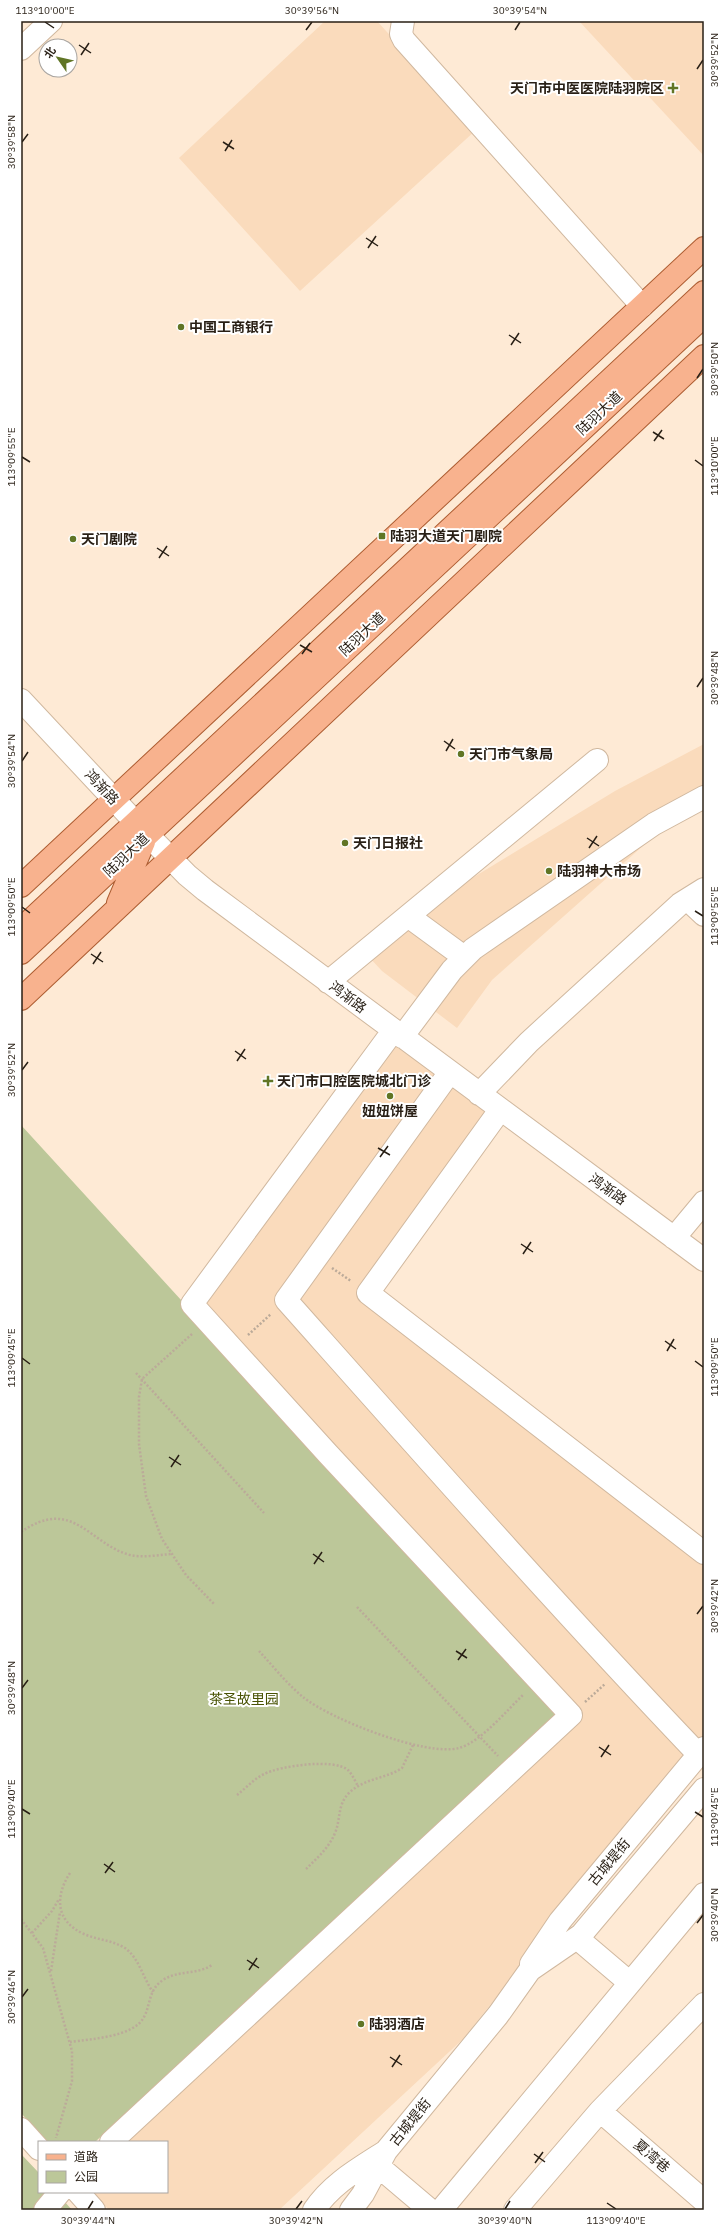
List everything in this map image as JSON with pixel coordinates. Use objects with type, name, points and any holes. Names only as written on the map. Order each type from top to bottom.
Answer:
[{"type":"main road","points":[[28,879],[704,248]]},
{"type":"main road","name":"陆羽大道","points":[[21,953],[142,828],[704,292]]},
{"type":"main road","name":"陆羽大道","points":[[21,929],[142,828],[704,316]]},
{"type":"main road","points":[[21,999],[704,356]]},
{"type":"main road","points":[[28,879],[142,828]]},
{"type":"main road","points":[[114,911],[142,828]]},
{"type":"street","points":[[21,49],[51,21]]},
{"type":"street","points":[[403,21],[401,34],[404,40],[642,306]]},
{"type":"street","name":"鸿渐路","points":[[21,700],[114,800],[205,890],[704,1260]]},
{"type":"street","points":[[328,982],[597,760]]},
{"type":"street","points":[[113,2141],[571,1715],[192,1304],[398,1034],[464,957],[654,824],[704,797]]},
{"type":"street","points":[[479,1094],[529,1042],[696,894],[704,915]]},
{"type":"street","points":[[408,916],[464,957]]},
{"type":"street","points":[[450,1072],[286,1300],[422,1454],[619,1671],[701,1751]]},
{"type":"street","points":[[500,1110],[368,1293],[704,1553]]},
{"type":"street","points":[[674,1238],[704,1202]]},
{"type":"street","name":"古城堤街","points":[[522,1981],[529,1967],[560,1921],[701,1751]]},
{"type":"street","name":"古城堤街","points":[[351,2210],[363,2194],[382,2158],[498,2015],[530,1970],[577,1938],[704,1789]]},
{"type":"street","points":[[441,2210],[704,1894]]},
{"type":"street","points":[[577,1938],[630,1983]]},
{"type":"street","points":[[515,2210],[600,2111],[704,2004]]},
{"type":"street","name":"夏湾巷","points":[[600,2111],[704,2201]]},
{"type":"street","points":[[21,2130],[38,2148]]},
{"type":"street","points":[[382,2158],[430,2210]]},
{"type":"street","name":"古城堤街","points":[[314,2210],[330,2191],[345,2178],[382,2158]]},
{"type":"street","points":[[45,2210],[59,2193]]},
{"type":"street","points":[[79,2193],[94,2210]]},
{"type":"path","points":[[317,1258],[368,1293]]},
{"type":"path","points":[[233,1349],[286,1300]]},
{"type":"path","points":[[207,1320],[142,1379],[138,1418],[141,1470],[153,1516],[171,1554],[186,1575],[214,1604]]},
{"type":"path","points":[[136,1372],[264,1513]]},
{"type":"path","points":[[21,1532],[36,1524],[59,1519],[82,1527],[116,1549],[131,1555],[171,1554]]},
{"type":"path","points":[[357,1607],[512,1770]]},
{"type":"path","points":[[259,1651],[297,1691],[314,1705],[390,1738],[413,1745],[447,1750],[469,1744],[539,1680]]},
{"type":"path","points":[[571,1715],[619,1671]]},
{"type":"path","points":[[306,1869],[332,1841],[336,1831],[341,1805],[349,1792],[358,1786],[402,1768],[413,1745]]},
{"type":"path","points":[[237,1795],[265,1773],[278,1769],[317,1764],[340,1766],[348,1770],[358,1786]]},
{"type":"path","points":[[51,1973],[60,1911],[60,1896],[63,1883],[70,1872]]},
{"type":"path","points":[[32,1933],[52,1911],[60,1896]]},
{"type":"path","points":[[60,1911],[67,1921],[83,1934],[114,1943],[132,1954],[153,1992]]},
{"type":"path","points":[[21,1919],[43,1948],[51,1973],[56,1998],[70,2042],[73,2066],[72,2081],[55,2141]]},
{"type":"path","points":[[70,2042],[110,2036],[132,2029],[144,2017],[148,2001],[162,1980],[171,1976],[201,1970],[212,1965]]},
{"type":"shaded area","points":[[325,21],[377,21],[476,130],[300,291],[179,158]]},
{"type":"shaded area","name":"天门市中医医院陆羽院区","points":[[579,21],[704,21],[704,156]]},
{"type":"shaded area","name":"陆羽神大市场","points":[[704,744],[704,808],[653,837],[492,980],[457,1028],[382,971],[368,956],[428,905],[615,791]]},
{"type":"shaded area","points":[[392,1041],[500,1120],[377,1290],[704,1542],[704,1737],[463,2039],[279,2210],[109,2210],[94,2193],[168,2193],[168,2141],[120,2141],[198,1306]]},
{"type":"green space","name":"茶圣故里园","points":[[21,1125],[558,1712],[96,2141],[46,2141],[21,2113]]},
{"type":"green space","points":[[21,2154],[38,2172],[38,2193],[57,2193],[72,2210],[21,2210]]},
{"type":"place","name":"天门市中医医院陆羽院区","points":[[673,88]]},
{"type":"place","name":"中国工商银行","points":[[181,327]]},
{"type":"place","name":"陆羽大道天门剧院","points":[[382,536]]},
{"type":"place","name":"天门剧院","points":[[73,539]]},
{"type":"place","name":"天门市气象局","points":[[461,754]]},
{"type":"place","name":"天门日报社","points":[[345,843]]},
{"type":"place","name":"陆羽神大市场","points":[[549,871]]},
{"type":"place","name":"天门市口腔医院城北门诊","points":[[268,1081]]},
{"type":"place","name":"妞妞饼屋","points":[[390,1096]]},
{"type":"place","name":"陆羽酒店","points":[[361,2024]]}]
